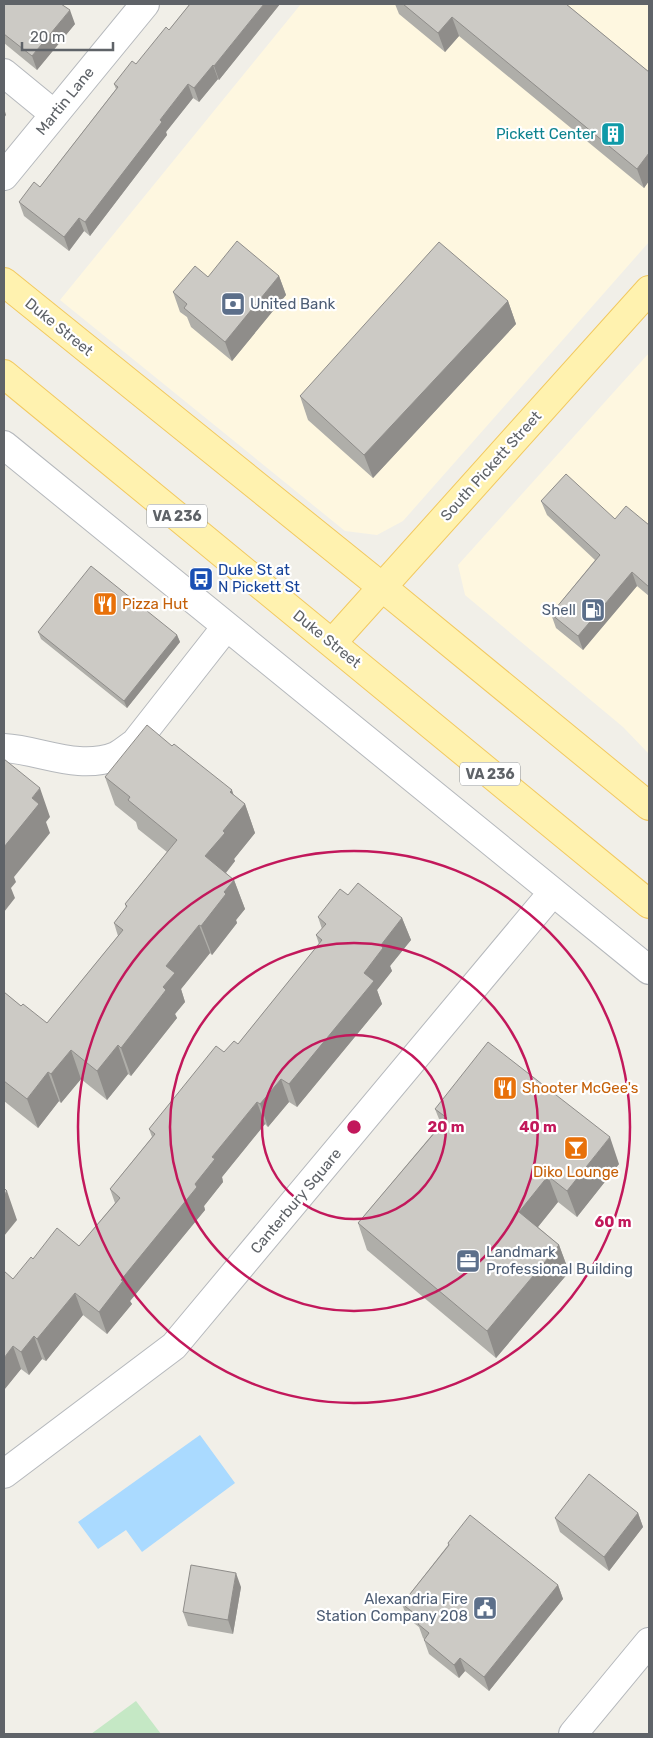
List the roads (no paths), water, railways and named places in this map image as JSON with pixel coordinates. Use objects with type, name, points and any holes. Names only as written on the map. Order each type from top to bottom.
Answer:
[{"type":"main road","name":"Duke Street","points":[[4,282],[382,587],[649,806]]},
{"type":"main road","name":"South Pickett Street","points":[[332,643],[649,290]]},
{"type":"main road","name":"Duke Street","points":[[4,374],[649,904]]},
{"type":"street","name":"Martin Lane","points":[[4,176],[145,4]]},
{"type":"street","points":[[4,73],[54,114]]},
{"type":"street","points":[[4,445],[649,970]]},
{"type":"street","points":[[4,748],[62,760],[97,761],[116,756],[135,743],[226,627]]},
{"type":"street","name":"Canterbury Square","points":[[4,1474],[174,1346],[553,892]]},
{"type":"street","points":[[573,1734],[649,1642]]},
{"type":"water","points":[[200,1435],[235,1483],[142,1552],[126,1530],[98,1549],[78,1522]]},
{"type":"place","name":"Pickett Center","points":[[613,134]]},
{"type":"place","name":"United Bank","points":[[233,304]]},
{"type":"place","name":"Duke St at N Pickett St","points":[[201,579]]},
{"type":"place","name":"Pizza Hut","points":[[105,604]]},
{"type":"place","name":"Shell","points":[[593,610]]},
{"type":"place","name":"Shooter McGee's","points":[[505,1088]]},
{"type":"place","name":"Diko Lounge","points":[[576,1148]]},
{"type":"place","name":"Landmark Professional Building","points":[[468,1261]]},
{"type":"place","name":"Alexandria Fire Station Company 208","points":[[485,1608]]}]
